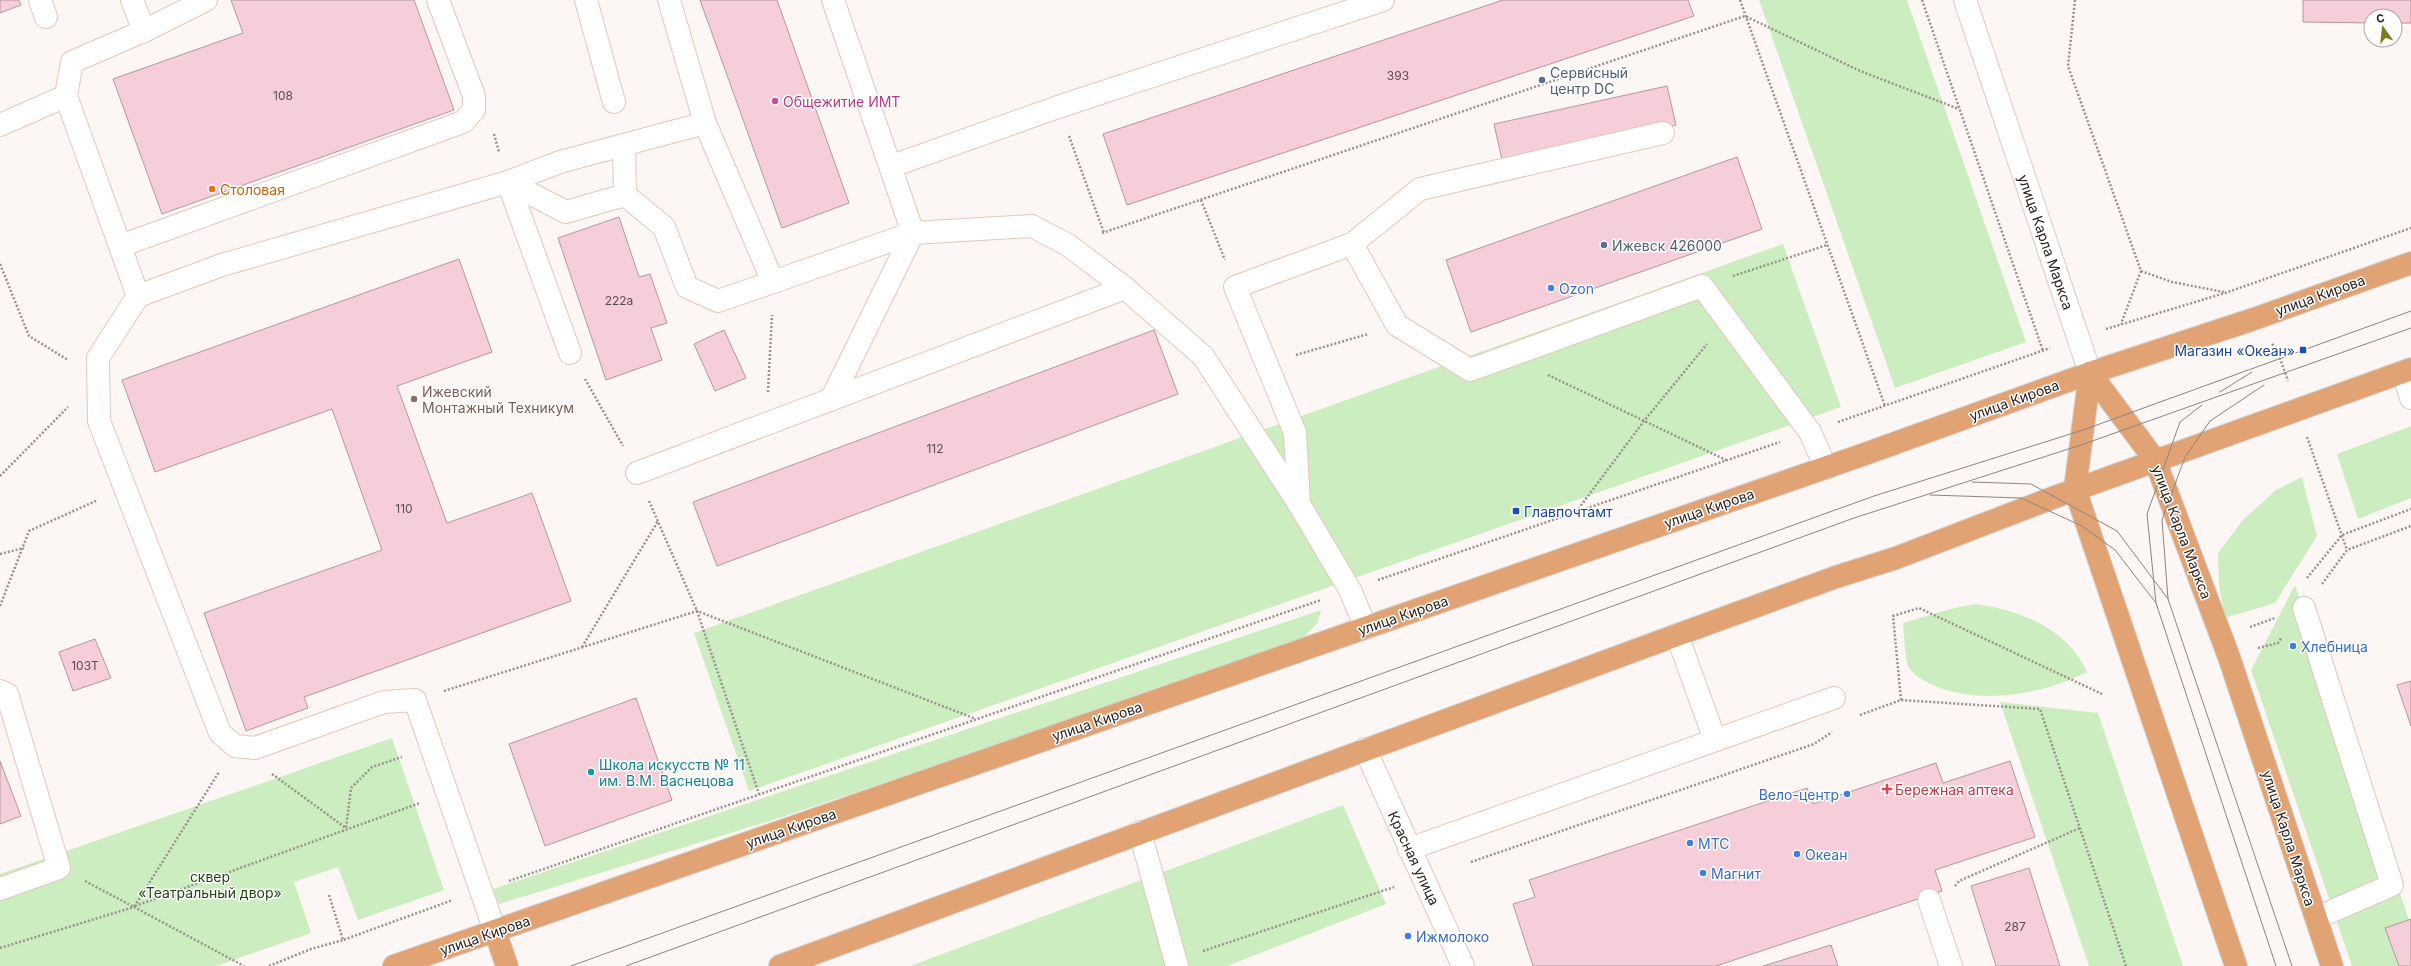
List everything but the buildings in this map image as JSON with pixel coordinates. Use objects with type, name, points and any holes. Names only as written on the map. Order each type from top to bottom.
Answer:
[{"type":"main road","name":"улица Кирова","points":[[394,966],[1826,468],[2090,373],[2254,319],[2411,263]]},
{"type":"main road","points":[[780,966],[1365,749],[1836,577],[1896,558],[2075,489],[2407,371]]},
{"type":"main road","name":"улица Карла Маркса","points":[[2090,373],[2155,460],[2229,657],[2332,966]]},
{"type":"main road","points":[[2090,373],[2075,489],[2236,966]]},
{"type":"main road","points":[[495,931],[507,966]]},
{"type":"street","points":[[132,0],[144,31]]},
{"type":"street","points":[[138,296],[66,96],[72,62],[144,31],[206,0]]},
{"type":"street","points":[[120,246],[463,122],[474,110],[474,96],[438,0]]},
{"type":"street","points":[[586,0],[614,102]]},
{"type":"street","points":[[668,0],[705,123],[773,282]]},
{"type":"street","points":[[831,400],[914,233],[834,0]]},
{"type":"street","points":[[892,166],[1058,107],[1383,0]]},
{"type":"street","name":"улица Карла Маркса","points":[[1965,0],[2090,373]]},
{"type":"street","points":[[0,125],[66,96]]},
{"type":"street","points":[[495,931],[415,700],[384,702],[255,748],[235,746],[220,733],[99,421],[98,358],[138,296],[222,265],[508,182],[560,162],[705,123]]},
{"type":"street","points":[[1300,504],[1295,433],[1235,287],[1352,244],[1420,190],[1663,133]]},
{"type":"street","points":[[624,145],[625,195],[664,227],[687,287],[718,301],[914,233],[1032,226],[1068,245],[1125,288],[1203,356],[1300,504],[1350,590],[1366,628]]},
{"type":"street","points":[[508,182],[566,212],[625,195]]},
{"type":"street","points":[[508,182],[570,353]]},
{"type":"street","points":[[1352,244],[1397,325],[1470,370],[1702,286],[1810,432],[1826,468]]},
{"type":"street","points":[[637,473],[1125,288]]},
{"type":"street","points":[[2407,371],[2411,398]]},
{"type":"street","points":[[2304,608],[2392,885],[2316,918]]},
{"type":"street","points":[[1677,635],[1715,740]]},
{"type":"street","points":[[0,691],[7,694],[59,868],[0,889]]},
{"type":"street","points":[[1409,849],[1834,698]]},
{"type":"street","name":"Красная улица","points":[[1365,749],[1463,966]]},
{"type":"street","points":[[1140,832],[1177,963]]},
{"type":"street","points":[[1931,907],[1951,966]]},
{"type":"path","points":[[1740,0],[1885,406]]},
{"type":"path","points":[[1922,0],[2043,351]]},
{"type":"path","points":[[2075,0],[2068,66],[2141,271],[2120,324]]},
{"type":"path","points":[[1068,245],[1745,16],[1860,71],[1959,109]]},
{"type":"path","points":[[1058,107],[1104,233]]},
{"type":"path","points":[[474,110],[489,116],[508,182]]},
{"type":"path","points":[[1201,200],[1235,287]]},
{"type":"path","points":[[269,966],[311,949],[343,940],[758,794],[1810,432],[2078,338],[2225,292],[2411,228]]},
{"type":"path","points":[[1702,286],[1827,245]]},
{"type":"path","points":[[0,264],[29,336],[98,377],[0,476]]},
{"type":"path","points":[[2141,271],[2172,282],[2225,292],[2254,319],[2277,350],[2347,550]]},
{"type":"path","points":[[767,424],[773,282]]},
{"type":"path","points":[[1575,512],[1644,421],[1727,320]]},
{"type":"path","points":[[1267,363],[1397,325]]},
{"type":"path","points":[[570,353],[637,473],[697,611],[758,794]]},
{"type":"path","points":[[1510,356],[1726,460]]},
{"type":"path","points":[[0,606],[30,531],[125,488]]},
{"type":"path","points":[[2302,584],[2342,535],[2411,509]]},
{"type":"path","points":[[582,648],[658,521]]},
{"type":"path","points":[[2304,608],[2347,550],[2411,526]]},
{"type":"path","points":[[0,554],[24,547]]},
{"type":"path","points":[[1901,700],[1893,616],[1919,608],[2102,694]]},
{"type":"path","points":[[415,700],[697,611],[977,719]]},
{"type":"path","points":[[2244,629],[2273,620],[2278,614]]},
{"type":"path","points":[[2250,650],[2278,642]]},
{"type":"path","points":[[1856,716],[1901,700],[2040,709],[2126,966]]},
{"type":"path","points":[[1468,863],[1814,744],[1838,728]]},
{"type":"path","points":[[134,907],[235,746],[346,828]]},
{"type":"path","points":[[346,828],[351,788],[372,767],[431,748]]},
{"type":"path","points":[[0,948],[134,907],[346,828],[447,793]]},
{"type":"path","points":[[1931,907],[1959,881],[2080,828]]},
{"type":"path","points":[[59,868],[244,966]]},
{"type":"path","points":[[1177,963],[1423,878]]},
{"type":"path","points":[[329,894],[343,940]]},
{"type":"green space","points":[[1759,0],[1907,0],[2026,342],[1895,388]]},
{"type":"green space","points":[[1783,244],[1841,407],[749,791],[694,633]]},
{"type":"green space","points":[[2411,426],[2411,498],[2358,519],[2337,454]]},
{"type":"green space","points":[[2302,477],[2317,536],[2275,603],[2225,618],[2219,585],[2218,553],[2243,520],[2276,490]]},
{"type":"green space","points":[[2295,585],[2411,926],[2411,966],[2352,966],[2251,670]]},
{"type":"green space","points":[[1975,604],[2009,611],[2040,624],[2055,633],[2078,657],[2087,672],[2050,687],[2030,692],[1989,696],[1968,695],[1949,691],[1931,684],[1914,673],[1909,668],[1908,664],[1903,623],[1950,609]]},
{"type":"green space","points":[[1321,610],[1318,622],[1299,643],[770,821],[499,904],[493,889]]},
{"type":"green space","points":[[2000,702],[2098,713],[2183,966],[2089,966]]},
{"type":"green space","name":"сквер «Театральный двор»","points":[[392,738],[444,890],[358,920],[338,867],[294,882],[311,933],[216,966],[0,966],[0,874]]},
{"type":"green space","points":[[1343,805],[1386,904],[1227,966],[910,966]]},
{"type":"tram line","points":[[571,966],[1874,496],[2083,430],[2411,311]]},
{"type":"tram line","points":[[626,966],[1854,518],[2081,445],[2411,328]]},
{"type":"tram line","points":[[2220,392],[2252,372]]},
{"type":"tram line","points":[[2264,385],[2210,421],[2185,457],[2162,520],[2168,599],[2292,966]]},
{"type":"tram line","points":[[2202,405],[2180,422],[2147,514],[2156,603],[2276,966]]},
{"type":"tram line","points":[[1972,482],[2031,484],[2117,531],[2168,599]]},
{"type":"tram line","points":[[1930,495],[2021,498],[2082,526],[2115,550],[2156,603]]},
{"type":"place","name":"Сервисный центр DC","points":[[1542,80]]},
{"type":"place","name":"Общежитие ИМТ","points":[[775,101]]},
{"type":"place","name":"Столовая","points":[[212,189]]},
{"type":"place","name":"Ижевск 426000","points":[[1604,245]]},
{"type":"place","name":"Ozon","points":[[1551,288]]},
{"type":"place","name":"Магазин «Океан»","points":[[2303,350]]},
{"type":"place","name":"Ижевский Монтажный Техникум","points":[[414,399]]},
{"type":"place","name":"Главпочтамт","points":[[1516,511]]},
{"type":"place","name":"Хлебница","points":[[2293,646]]},
{"type":"place","name":"Школа искусств № 11 им. В.М. Васнецова","points":[[591,772]]},
{"type":"place","name":"Бережная аптека","points":[[1887,789]]},
{"type":"place","name":"Вело-центр","points":[[1847,794]]},
{"type":"place","name":"МТС","points":[[1690,843]]},
{"type":"place","name":"Океан","points":[[1797,854]]},
{"type":"place","name":"Магнит","points":[[1703,873]]},
{"type":"place","name":"Ижмолоко","points":[[1408,936]]}]
